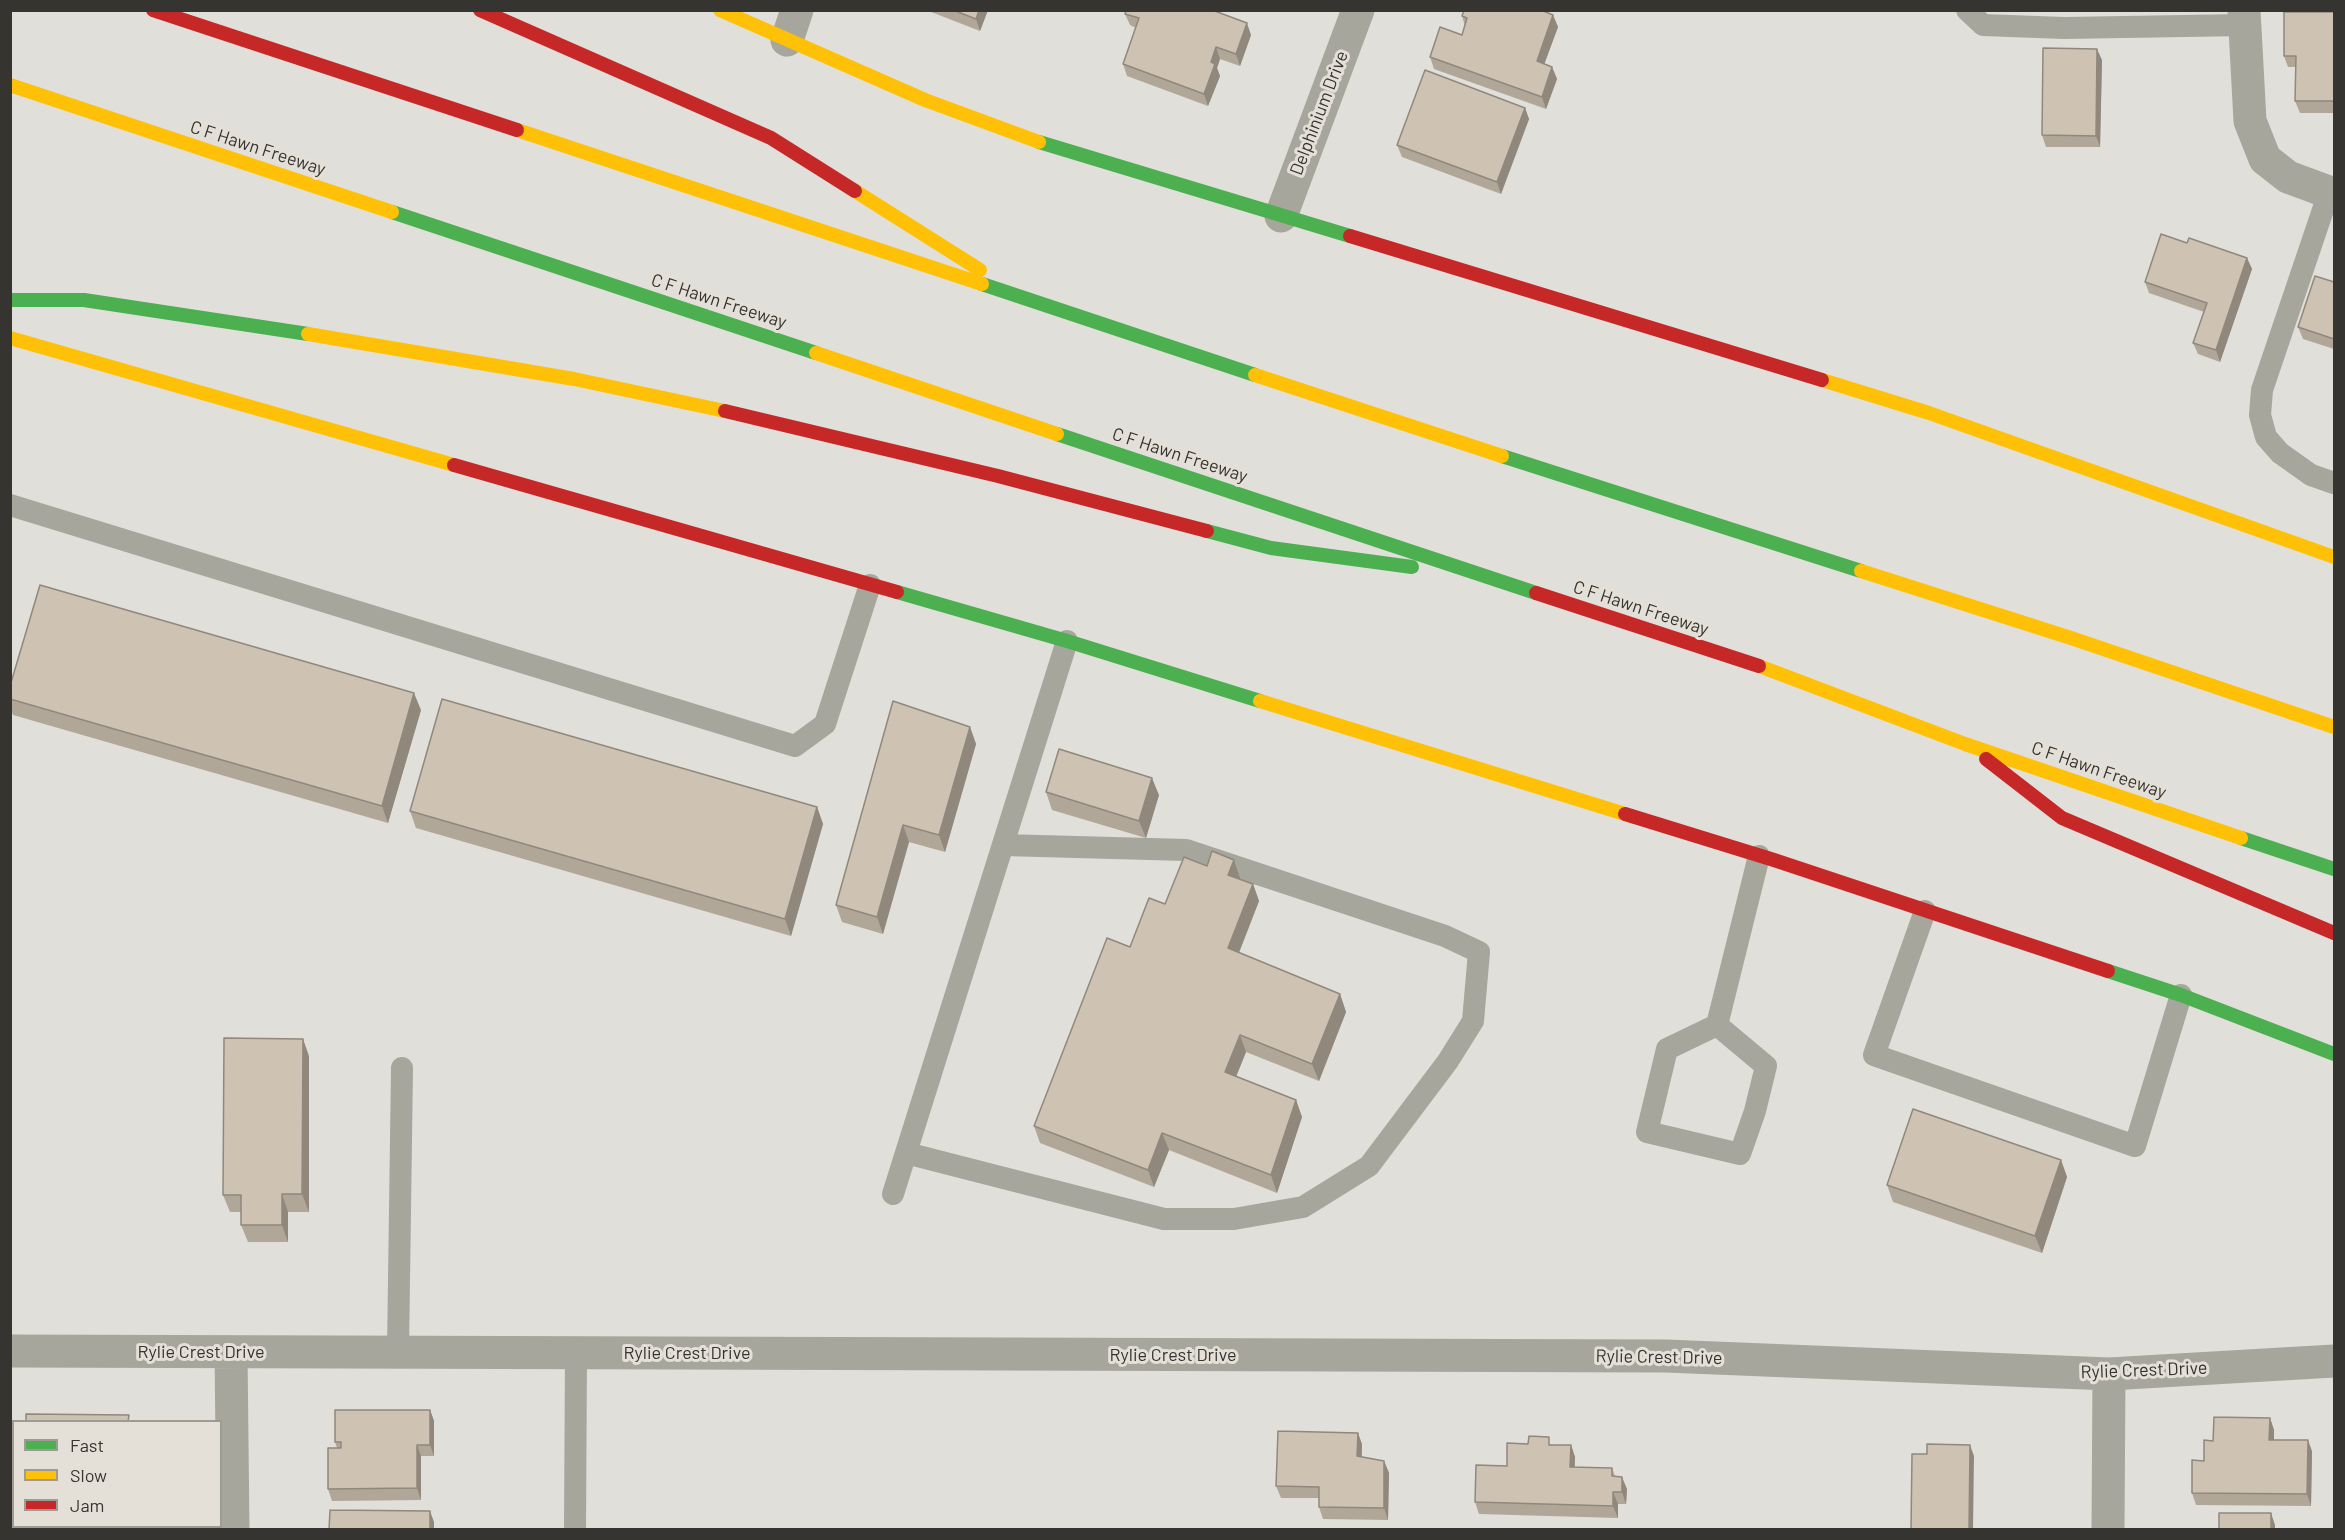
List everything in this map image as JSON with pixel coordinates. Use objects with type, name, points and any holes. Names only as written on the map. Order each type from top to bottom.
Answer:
[{"type":"main road","points":[[153,10],[1522,463],[2071,638],[2334,727]]},
{"type":"main road","points":[[480,10],[771,138],[1023,297]]},
{"type":"main road","points":[[720,10],[792,25],[926,100],[1064,151],[1566,300],[1929,413],[2334,557]]},
{"type":"main road","name":"C F Hawn Freeway","points":[[10,85],[1737,658],[1965,744],[2334,869]]},
{"type":"main road","points":[[10,300],[84,300],[337,338],[574,379],[777,422],[1010,479],[1271,548],[1491,578]]},
{"type":"main road","points":[[10,338],[1067,641],[1759,856],[1925,910],[2181,995],[2334,1054]]},
{"type":"main road","points":[[1965,744],[2062,818],[2334,933]]},
{"type":"street","name":"Delphinium Drive","points":[[1281,216],[1358,10]]},
{"type":"street","points":[[2245,18],[2250,121],[2265,159],[2288,177],[2332,193]]},
{"type":"street","name":"Rylie Crest Drive","points":[[10,1351],[1666,1356],[2109,1374],[2334,1361]]},
{"type":"street","points":[[231,1352],[233,1530]]},
{"type":"street","points":[[2108,1530],[2109,1374]]},
{"type":"lane","points":[[1967,10],[1983,25],[2064,28],[2245,18]]},
{"type":"lane","points":[[2332,193],[2262,390],[2260,415],[2266,437],[2280,453],[2311,475],[2334,483]]},
{"type":"lane","points":[[10,506],[795,746],[825,724],[870,585]]},
{"type":"lane","points":[[893,1194],[1067,641]]},
{"type":"lane","points":[[906,1153],[1164,1218],[1234,1219],[1303,1207],[1369,1166],[1448,1061],[1473,1021],[1479,952],[1445,936],[1186,850],[1003,845]]},
{"type":"lane","points":[[1717,1025],[1759,856]]},
{"type":"lane","points":[[1925,910],[1874,1055],[2135,1146],[2181,995]]},
{"type":"lane","points":[[1717,1025],[1766,1066],[1755,1111],[1740,1154],[1647,1132],[1667,1049],[1717,1025]]},
{"type":"lane","points":[[398,1353],[402,1068]]},
{"type":"lane","points":[[575,1530],[576,1353]]},
{"type":"building","points":[[953,10],[979,10],[976,19]]},
{"type":"building","points":[[1126,10],[1212,10],[1247,23],[1236,54],[1216,47],[1211,62],[1215,64],[1204,94],[1123,64],[1139,18],[1125,14]]},
{"type":"building","points":[[1464,10],[1541,10],[1553,15],[1537,61],[1552,67],[1542,97],[1430,57],[1440,27],[1462,35],[1467,18],[1462,16]]},
{"type":"building","points":[[2284,12],[2334,12],[2334,101],[2295,101],[2296,56],[2284,56]]},
{"type":"building","points":[[2043,48],[2097,49],[2096,136],[2042,135]]},
{"type":"building","points":[[1425,70],[1525,108],[1497,182],[1397,145]]},
{"type":"building","points":[[2161,234],[2187,243],[2189,238],[2247,258],[2216,350],[2193,343],[2207,303],[2145,282]]},
{"type":"building","points":[[2315,276],[2334,282],[2334,339],[2298,327]]},
{"type":"building","points":[[40,585],[414,693],[382,806],[10,699],[10,686]]},
{"type":"building","points":[[442,699],[817,807],[785,919],[410,811]]},
{"type":"building","points":[[893,701],[970,727],[939,835],[903,825],[877,917],[836,905]]},
{"type":"building","points":[[1059,749],[1152,778],[1139,821],[1046,792]]},
{"type":"building","points":[[1212,851],[1234,860],[1228,875],[1253,884],[1228,948],[1340,994],[1312,1064],[1240,1035],[1225,1072],[1296,1100],[1271,1175],[1162,1133],[1148,1170],[1034,1126],[1107,938],[1130,947],[1149,898],[1165,904],[1184,857],[1207,866]]},
{"type":"building","points":[[224,1038],[303,1039],[302,1194],[282,1194],[282,1225],[241,1225],[241,1195],[223,1195]]},
{"type":"building","points":[[1913,1109],[2061,1160],[2035,1236],[1887,1185]]},
{"type":"building","points":[[335,1410],[430,1410],[430,1445],[417,1445],[417,1488],[328,1489],[328,1448],[341,1448],[341,1442],[335,1442]]},
{"type":"building","points":[[26,1414],[129,1415],[128,1420],[26,1420]]},
{"type":"building","points":[[2214,1417],[2270,1418],[2269,1440],[2308,1440],[2307,1494],[2192,1493],[2192,1460],[2204,1461],[2204,1440],[2213,1441]]},
{"type":"building","points":[[1278,1431],[1358,1433],[1357,1456],[1384,1461],[1384,1508],[1319,1507],[1319,1487],[1276,1486]]},
{"type":"building","points":[[1529,1436],[1549,1437],[1549,1445],[1571,1445],[1570,1467],[1612,1468],[1612,1476],[1622,1477],[1622,1492],[1613,1492],[1613,1506],[1475,1502],[1476,1465],[1507,1466],[1507,1443],[1528,1444]]},
{"type":"building","points":[[1927,1444],[1970,1445],[1969,1529],[1911,1529],[1912,1454],[1927,1454]]},
{"type":"building","points":[[330,1510],[430,1511],[430,1530],[329,1530]]},
{"type":"building","points":[[2219,1513],[2271,1513],[2271,1530],[2219,1530]]},
{"type":"building","points":[[39,1528],[128,1528],[128,1530],[40,1530]]},
{"type":"traffic: fast","points":[[1039,142],[1350,236]]},
{"type":"traffic: fast","points":[[392,212],[816,353]]},
{"type":"traffic: fast","points":[[982,284],[1255,375]]},
{"type":"traffic: fast","points":[[10,300],[84,300],[308,334]]},
{"type":"traffic: fast","points":[[1057,434],[1536,593]]},
{"type":"traffic: fast","points":[[1502,456],[1861,571]]},
{"type":"traffic: fast","points":[[1207,531],[1271,548],[1412,567]]},
{"type":"traffic: fast","points":[[897,592],[1067,641],[1260,701]]},
{"type":"traffic: fast","points":[[2241,838],[2334,869]]},
{"type":"traffic: fast","points":[[2108,971],[2181,995],[2334,1054]]},
{"type":"traffic: slow","points":[[720,10],[925,100],[1039,142]]},
{"type":"traffic: slow","points":[[10,85],[392,212]]},
{"type":"traffic: slow","points":[[517,130],[982,284]]},
{"type":"traffic: slow","points":[[855,191],[980,270]]},
{"type":"traffic: slow","points":[[308,334],[574,379],[725,411]]},
{"type":"traffic: slow","points":[[10,338],[454,465]]},
{"type":"traffic: slow","points":[[816,353],[1057,434]]},
{"type":"traffic: slow","points":[[1255,375],[1502,456]]},
{"type":"traffic: slow","points":[[1822,380],[1929,413],[2334,557]]},
{"type":"traffic: slow","points":[[1861,571],[2071,638],[2334,727]]},
{"type":"traffic: slow","points":[[1759,666],[1965,744],[2241,838]]},
{"type":"traffic: slow","points":[[1260,701],[1625,814]]},
{"type":"traffic: jam","points":[[153,10],[517,130]]},
{"type":"traffic: jam","points":[[480,10],[771,138],[855,191]]},
{"type":"traffic: jam","points":[[1350,236],[1822,380]]},
{"type":"traffic: jam","points":[[725,411],[998,476],[1207,531]]},
{"type":"traffic: jam","points":[[454,465],[897,592]]},
{"type":"traffic: jam","points":[[1536,593],[1759,666]]},
{"type":"traffic: jam","points":[[1986,759],[2062,818],[2334,933]]},
{"type":"traffic: jam","points":[[1625,814],[1774,860],[2108,971]]}]
